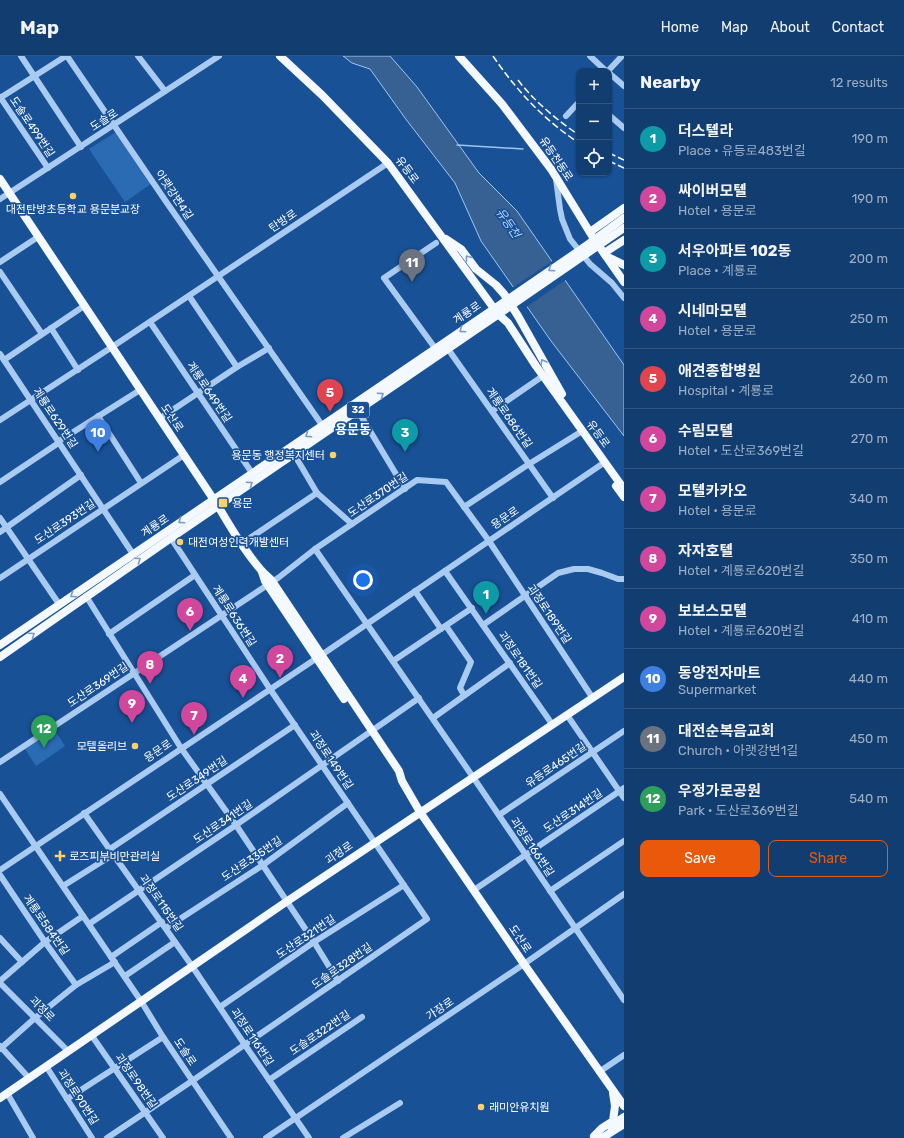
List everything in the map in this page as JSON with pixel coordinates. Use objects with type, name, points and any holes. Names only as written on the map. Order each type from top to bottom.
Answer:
[{"type":"main road","name":"유등로","points":[[280,56],[322,95],[388,163],[496,311],[508,323],[568,409],[624,497]]},
{"type":"main road","name":"유등천동로","points":[[459,56],[502,104],[551,169],[556,179],[598,238],[604,254],[624,282]]},
{"type":"main road","name":"도산로","points":[[0,179],[218,506],[241,544],[270,583],[370,732],[399,771],[402,781],[420,812],[524,964],[624,1106]]},
{"type":"main road","points":[[598,238],[624,208]]},
{"type":"main road","points":[[598,238],[602,229],[624,214]]},
{"type":"main road","name":"계룡로","points":[[0,657],[86,596],[448,349],[496,311],[585,251],[598,238],[624,218]]},
{"type":"main road","points":[[624,234],[604,254],[624,265]]},
{"type":"main road","name":"계룡로","points":[[598,238],[624,234]]},
{"type":"main road","points":[[442,236],[461,249],[476,269],[496,285],[504,294],[562,394],[568,409]]},
{"type":"main road","name":"유등로","points":[[496,311],[504,328],[579,434],[624,489]]},
{"type":"main road","name":"계룡로","points":[[0,645],[435,348],[496,311]]},
{"type":"main road","name":"괴정로","points":[[0,1098],[286,902],[624,677]]},
{"type":"main road","points":[[612,1088],[624,1096]]},
{"type":"main road","points":[[596,1137],[602,1128],[613,1121],[615,1106],[612,1088]]},
{"type":"main road","points":[[596,1137],[624,1117]]},
{"type":"main road","points":[[596,1137],[624,1124]]},
{"type":"main road","points":[[607,1138],[619,1131],[624,1131]]},
{"type":"street","points":[[22,56],[81,147]]},
{"type":"street","points":[[0,97],[67,56]]},
{"type":"street","name":"아랫강변4길","points":[[67,56],[218,276]]},
{"type":"street","points":[[138,56],[165,91]]},
{"type":"street","name":"도솔로","points":[[0,199],[10,194],[219,56]]},
{"type":"street","points":[[590,56],[604,68]]},
{"type":"street","points":[[612,68],[622,56]]},
{"type":"street","points":[[612,76],[624,86]]},
{"type":"street","name":"도솔로499번길","points":[[0,97],[48,168]]},
{"type":"street","points":[[566,116],[577,104]]},
{"type":"street","points":[[612,118],[624,128]]},
{"type":"street","name":"탄방로","points":[[0,420],[78,370],[388,163]]},
{"type":"street","points":[[556,179],[560,209],[570,239],[590,264],[612,283],[624,298]]},
{"type":"street","points":[[0,262],[38,237]]},
{"type":"street","points":[[435,348],[384,278],[436,243]]},
{"type":"street","points":[[0,272],[42,334]]},
{"type":"street","points":[[218,276],[322,425]]},
{"type":"street","points":[[189,296],[237,367]]},
{"type":"street","points":[[2,357],[42,334],[84,306]]},
{"type":"street","name":"계룡로649번길","points":[[150,322],[252,473]]},
{"type":"street","points":[[51,328],[78,370]]},
{"type":"street","points":[[159,419],[237,367],[269,348]]},
{"type":"street","name":"계룡로686번길","points":[[448,349],[553,498]]},
{"type":"street","name":"계룡로629번길","points":[[2,357],[133,554]]},
{"type":"street","points":[[492,410],[540,378]]},
{"type":"street","points":[[0,482],[57,444],[59,441],[140,390]]},
{"type":"street","points":[[358,411],[405,489]]},
{"type":"street","points":[[98,416],[141,483]]},
{"type":"street","points":[[464,507],[529,464],[579,434]]},
{"type":"street","points":[[294,454],[317,493],[352,524]]},
{"type":"street","name":"도산로393번길","points":[[0,578],[184,455]]},
{"type":"street","name":"용문로","points":[[0,870],[603,464]]},
{"type":"street","points":[[0,532],[81,475]]},
{"type":"street","name":"도산로370번길","points":[[270,583],[316,548],[417,480],[446,482],[489,541]]},
{"type":"street","points":[[241,544],[317,493]]},
{"type":"street","points":[[0,518],[59,604]]},
{"type":"street","name":"계룡로636번길","points":[[171,538],[270,689]]},
{"type":"street","name":"괴정로189번길","points":[[489,541],[592,697]]},
{"type":"street","points":[[316,548],[367,623]]},
{"type":"street","points":[[483,625],[526,597],[558,573],[574,569],[588,570],[602,572],[618,579],[624,579]]},
{"type":"street","name":"괴정로181번길","points":[[445,571],[552,724]]},
{"type":"street","points":[[109,634],[195,575]]},
{"type":"street","name":"도산로369번길","points":[[0,762],[270,583]]},
{"type":"street","points":[[415,591],[471,662],[460,688],[464,696]]},
{"type":"street","points":[[86,596],[181,748],[263,865],[338,981]]},
{"type":"street","points":[[393,661],[472,608]]},
{"type":"street","name":"괴정로166번길","points":[[367,623],[499,815],[574,928],[624,999]]},
{"type":"street","points":[[432,718],[510,663]]},
{"type":"street","name":"괴정로149번길","points":[[270,689],[375,842]]},
{"type":"street","points":[[370,732],[419,698]]},
{"type":"street","points":[[567,715],[622,790],[624,798]]},
{"type":"street","name":"도산로349번길","points":[[112,852],[207,784],[295,725]]},
{"type":"street","name":"유등로465번길","points":[[499,815],[624,731]]},
{"type":"street","name":"도산로341번길","points":[[89,924],[370,732]]},
{"type":"street","name":"도산로314번길","points":[[474,890],[622,790]]},
{"type":"street","name":"도솔로","points":[[0,794],[141,1001],[163,1037],[231,1138]]},
{"type":"street","name":"도산로335번길","points":[[166,928],[263,865],[348,803]]},
{"type":"street","name":"괴정로115번길","points":[[84,813],[140,890],[192,966]]},
{"type":"street","points":[[550,891],[624,841]]},
{"type":"street","name":"도솔로328번길","points":[[107,1138],[427,919],[375,842]]},
{"type":"street","points":[[63,886],[112,852]]},
{"type":"street","name":"계룡로584번길","points":[[0,876],[76,985]]},
{"type":"street","name":"도산로321번길","points":[[220,1007],[314,942],[404,885]]},
{"type":"street","name":"가장로","points":[[266,1138],[524,964],[624,894]]},
{"type":"street","points":[[0,982],[45,942],[83,916]]},
{"type":"street","points":[[29,1078],[0,1047],[76,985],[113,960],[162,922]]},
{"type":"street","points":[[0,938],[22,962]]},
{"type":"street","points":[[124,976],[175,942]]},
{"type":"street","name":"괴정로116번길","points":[[192,966],[309,1138]]},
{"type":"street","name":"괴정로","points":[[0,982],[68,1051]]},
{"type":"street","name":"도솔로322번길","points":[[269,1080],[362,1017]]},
{"type":"street","name":"괴정로98번길","points":[[92,1036],[163,1138]]},
{"type":"street","points":[[67,1099],[163,1037]]},
{"type":"street","points":[[599,1072],[624,1055]]},
{"type":"street","name":"괴정로90번길","points":[[46,1066],[92,1138]]},
{"type":"street","points":[[7,1093],[34,1138]]},
{"type":"street","points":[[343,1138],[400,1103]]},
{"type":"shaded area","points":[[116,132],[151,184],[125,202],[89,149]]},
{"type":"shaded area","points":[[54,729],[65,746],[36,766],[25,749],[27,744]]},
{"type":"water","name":"유등천","points":[[343,56],[390,56],[417,87],[479,173],[517,211],[624,365],[624,436],[551,341],[481,241],[455,183],[405,118],[370,69],[352,63]]},
{"type":"pier","points":[[554,260],[567,279],[525,308],[512,288]]},
{"type":"waterway","points":[[457,145],[523,149]]},
{"type":"railway","points":[[493,56],[511,81],[532,104],[542,114],[576,141]]},
{"type":"railway","points":[[518,80],[546,110],[576,133]]},
{"type":"railway","points":[[612,154],[624,160]]},
{"type":"railway","points":[[612,162],[624,168]]},
{"type":"place","name":"대전탄방초등학교 용문분교장","points":[[73,196]]},
{"type":"place","name":"대전순복음교회","points":[[412,282]]},
{"type":"place","name":"애견종합병원","points":[[330,412]]},
{"type":"place","name":"동양전자마트","points":[[98,452]]},
{"type":"place","name":"서우아파트 102동","points":[[405,452]]},
{"type":"place","name":"용문동 행정복지센터","points":[[333,455]]},
{"type":"place","name":"용문","points":[[223,503]]},
{"type":"place","name":"대전여성인력개발센터","points":[[180,542]]},
{"type":"place","name":"더스텔라","points":[[486,614]]},
{"type":"place","name":"수림모텔","points":[[190,631]]},
{"type":"place","name":"싸이버모텔","points":[[280,678]]},
{"type":"place","name":"자자호텔","points":[[150,684]]},
{"type":"place","name":"시네마모텔","points":[[243,698]]},
{"type":"place","name":"보보스모텔","points":[[132,723]]},
{"type":"place","name":"모텔카카오","points":[[194,735]]},
{"type":"place","name":"모텔올리브","points":[[135,746]]},
{"type":"place","name":"우정가로공원","points":[[44,748]]},
{"type":"place","name":"로즈피부비만관리실","points":[[60,856]]},
{"type":"place","name":"래미안유치원","points":[[481,1107]]},
{"type":"district","name":"용문동","points":[[353,429]]}]
